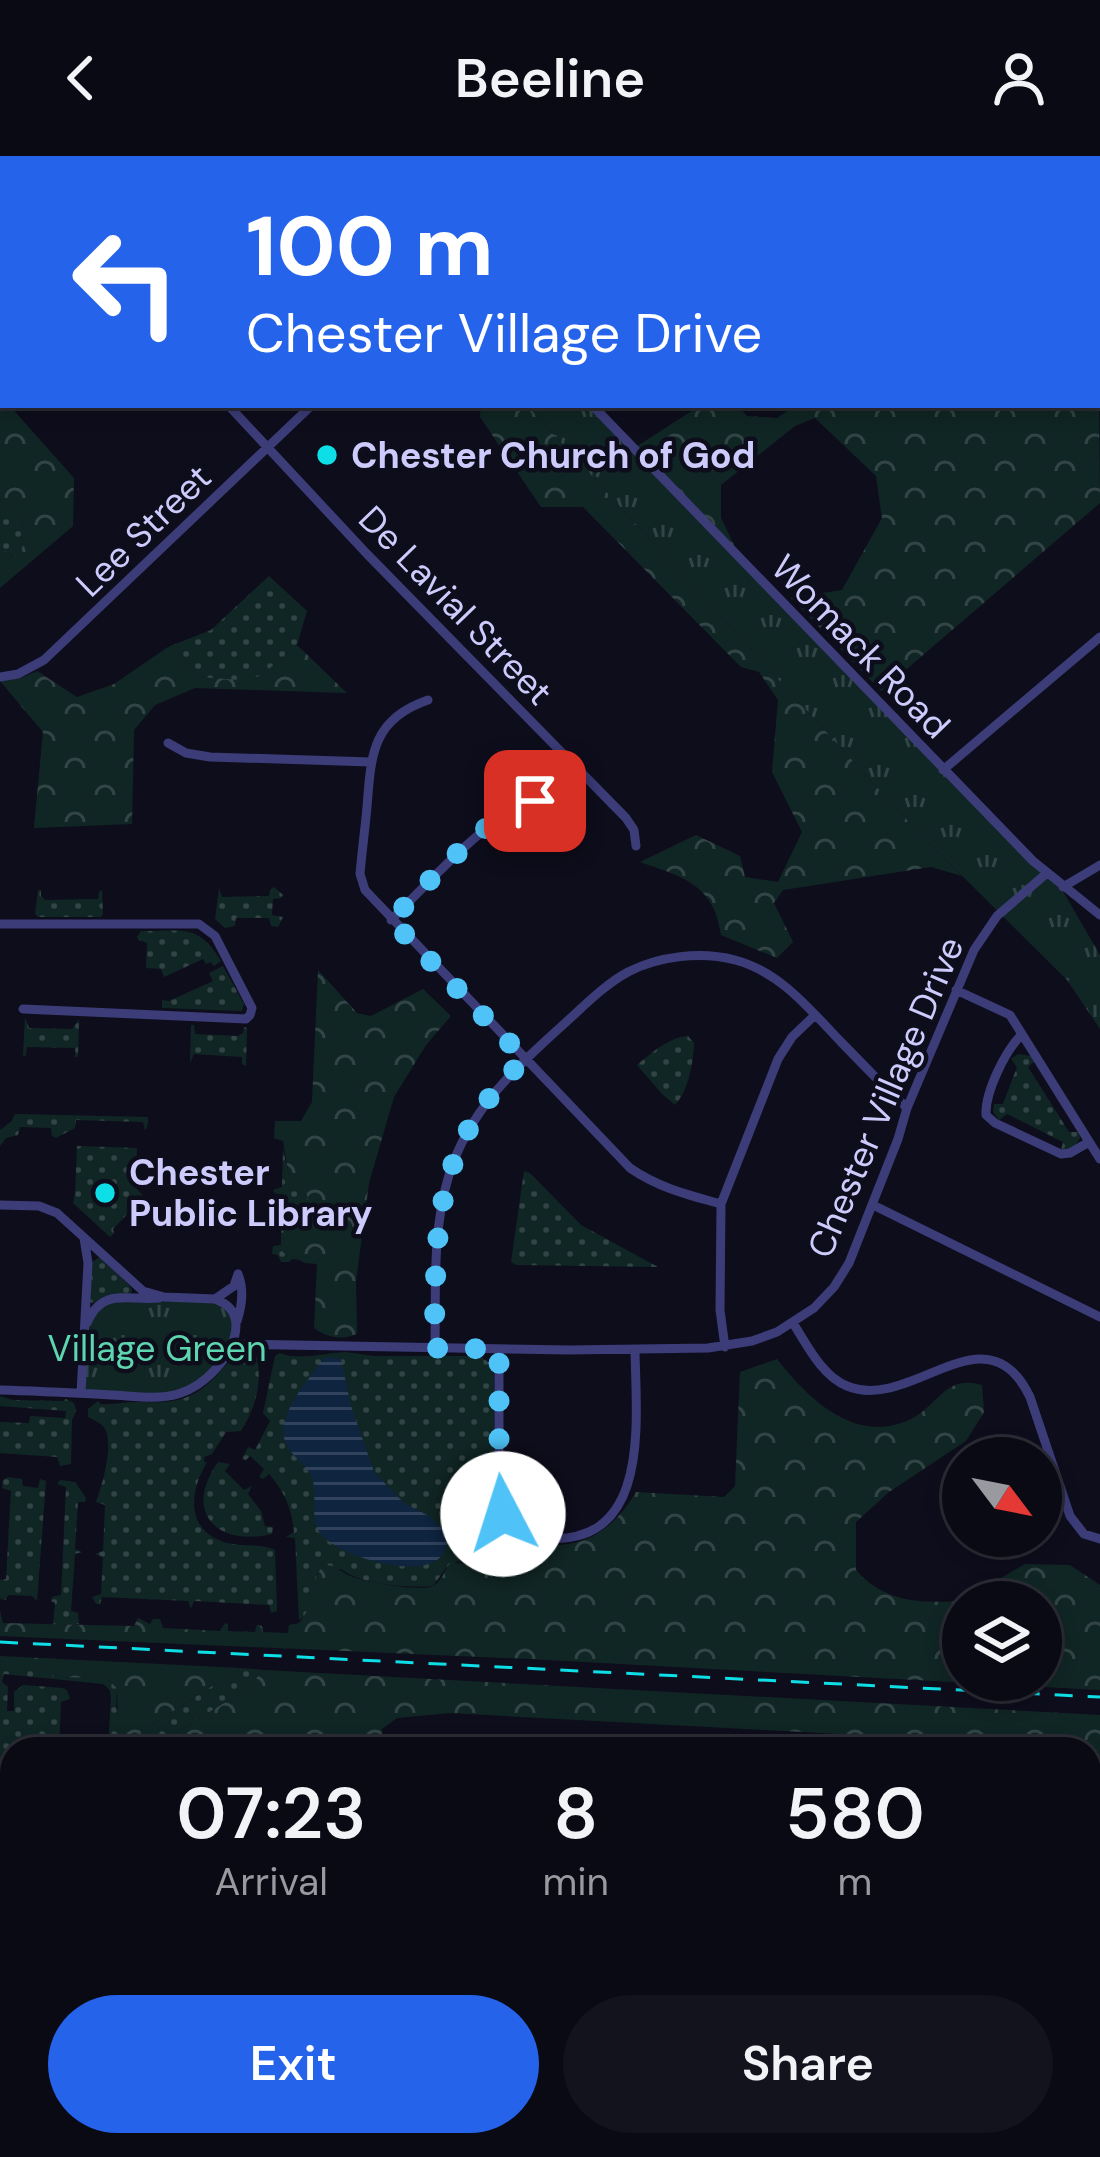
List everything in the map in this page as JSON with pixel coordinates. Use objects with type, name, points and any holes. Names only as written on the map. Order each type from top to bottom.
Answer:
[{"type":"street","name":"De Lavial Street","points":[[231,408],[626,818],[636,846]]},
{"type":"street","name":"Lee Street","points":[[0,677],[18,674],[44,660],[309,408]]},
{"type":"street","name":"Womack Road","points":[[595,408],[943,770],[1047,873],[1100,915]]},
{"type":"street","points":[[943,770],[1100,637]]},
{"type":"street","points":[[428,700],[407,707],[382,731],[370,762],[360,874],[365,890],[630,1168],[671,1191],[721,1204]]},
{"type":"street","points":[[168,743],[186,753],[210,757],[370,762]]},
{"type":"street","points":[[391,920],[496,822],[523,803],[535,801]]},
{"type":"street","points":[[1063,887],[1100,865]]},
{"type":"street","name":"Chester Village Drive","points":[[232,1343],[499,1349],[725,1347],[793,1323],[834,1286],[849,1263],[907,1108],[974,950],[988,926],[1047,873]]},
{"type":"street","points":[[0,925],[199,924],[215,936],[252,1008],[245,1019],[23,1009]]},
{"type":"street","points":[[434,1348],[440,1208],[464,1138],[505,1078],[628,972],[664,959],[707,956],[737,960],[770,974],[907,1108]]},
{"type":"street","points":[[956,990],[1006,1012],[1100,1159]]},
{"type":"street","points":[[725,1347],[720,1310],[721,1204],[778,1059],[815,1015]]},
{"type":"street","points":[[1022,1034],[1005,1055],[986,1115],[1061,1154],[1089,1142]]},
{"type":"street","points":[[0,1205],[50,1209],[82,1233],[132,1283],[164,1298]]},
{"type":"street","points":[[873,1205],[1100,1317]]},
{"type":"street","points":[[81,1393],[88,1252],[82,1233]]},
{"type":"street","points":[[0,1390],[178,1395],[212,1372],[232,1343],[242,1309],[238,1274],[234,1286],[215,1299]]},
{"type":"street","points":[[84,1331],[94,1307],[106,1299],[215,1299],[233,1312],[236,1326]]},
{"type":"street","points":[[793,1323],[832,1378],[866,1391],[883,1390],[969,1359],[986,1358],[1012,1369],[1030,1396],[1070,1516],[1084,1534],[1100,1539]]},
{"type":"street","points":[[499,1349],[503,1514],[531,1537],[550,1539],[592,1531],[623,1498],[633,1475],[636,1443],[635,1350]]},
{"type":"green space","points":[[12,408],[74,478],[73,526],[0,588],[0,548],[15,558],[26,532],[0,499],[0,409]]},
{"type":"green space","points":[[481,408],[530,408],[962,876],[931,867],[783,890],[774,903],[793,942],[777,958],[721,935],[704,893],[683,878],[640,862],[696,835],[740,856],[745,877],[778,882],[802,832],[772,772],[778,700],[759,672],[741,667],[583,507],[541,507],[480,417]]},
{"type":"green space","points":[[530,408],[593,408],[1061,888],[1100,955],[1100,1029],[1067,980],[920,834]]},
{"type":"green space","points":[[696,408],[740,408],[747,416],[777,418],[792,408],[1099,408],[1100,503],[881,691],[791,598],[842,590],[882,518],[876,476],[815,418],[795,426],[721,485],[721,518],[737,551],[636,447]]},
{"type":"green space","points":[[0,499],[26,532],[15,558],[0,548]]},
{"type":"green space","points":[[269,576],[307,611],[297,645],[261,676],[239,681],[199,677],[168,647],[211,630]]},
{"type":"green space","points":[[297,645],[347,693],[195,688],[155,705],[134,730],[132,824],[34,828],[43,732],[0,681],[37,671],[77,697],[114,684],[168,647],[199,677],[239,680],[261,676]]},
{"type":"green space","points":[[274,887],[283,895],[273,899],[272,915],[283,917],[278,927],[271,926],[269,918],[236,918],[235,926],[225,928],[215,919],[219,888],[222,897],[269,896]]},
{"type":"green space","points":[[38,890],[45,900],[98,899],[102,890],[103,914],[38,917]]},
{"type":"green space","points":[[141,931],[196,935],[221,961],[214,966],[203,959],[164,977],[161,969],[146,968],[147,943],[137,937]]},
{"type":"green space","points":[[223,966],[244,1004],[242,1011],[162,1008],[162,1000],[213,981],[209,973]]},
{"type":"green space","points":[[318,970],[357,1013],[371,1016],[423,989],[451,1016],[426,1045],[394,1097],[369,1183],[356,1281],[357,1334],[346,1337],[329,1336],[314,1328],[317,1264],[283,1252],[287,1210],[308,1198],[289,1176],[283,1141],[274,1138],[275,1121],[301,1121],[312,1102]]},
{"type":"green space","points":[[25,1017],[29,1028],[72,1029],[79,1019],[78,1057],[75,1048],[27,1047],[23,1056]]},
{"type":"green space","points":[[191,1025],[195,1034],[238,1036],[247,1028],[246,1066],[242,1057],[194,1054],[190,1063]]},
{"type":"green space","points":[[688,1036],[694,1043],[691,1067],[675,1105],[637,1065],[667,1043]]},
{"type":"green space","points":[[1018,1054],[1035,1061],[1028,1067],[1069,1132],[1079,1132],[1073,1149],[1061,1150],[1063,1142],[1007,1114],[999,1120],[993,1112],[994,1104],[1003,1104],[1017,1067],[1011,1059]]},
{"type":"green space","points":[[15,1114],[148,1117],[145,1130],[143,1122],[76,1120],[75,1128],[56,1138],[51,1128],[20,1127],[18,1135],[6,1138],[0,1146],[0,1130]]},
{"type":"green space","name":"Chester Public Library","points":[[77,1146],[137,1148],[135,1187],[147,1200],[136,1205],[110,1237],[73,1203]]},
{"type":"green space","points":[[283,1148],[289,1176],[307,1192],[308,1199],[292,1207],[283,1252],[299,1260],[289,1262],[272,1254],[273,1246],[281,1245],[282,1195],[273,1190],[282,1187]]},
{"type":"green space","points":[[524,1171],[581,1225],[658,1267],[511,1262]]},
{"type":"green space","points":[[100,1257],[130,1286],[130,1295],[90,1302],[92,1262]]},
{"type":"green space","name":"Village Green","points":[[215,1299],[228,1306],[235,1333],[211,1372],[178,1394],[81,1393],[84,1331],[100,1302]]},
{"type":"green space","points":[[245,1352],[257,1357],[254,1404],[241,1431],[226,1432],[212,1454],[204,1457],[207,1462],[194,1509],[197,1520],[213,1537],[275,1550],[277,1611],[271,1613],[269,1605],[194,1601],[191,1609],[188,1601],[102,1597],[96,1604],[92,1597],[101,1594],[103,1557],[95,1554],[103,1551],[105,1505],[96,1502],[108,1445],[105,1429],[88,1417],[88,1409],[98,1401],[185,1398]]},
{"type":"green space","points":[[345,1352],[479,1356],[490,1363],[494,1375],[494,1507],[508,1530],[529,1542],[488,1564],[458,1561],[433,1586],[372,1582],[341,1569],[317,1573],[311,1605],[299,1620],[295,1538],[286,1537],[294,1532],[289,1508],[269,1474],[259,1477],[264,1469],[250,1456],[242,1459],[248,1447],[255,1450],[270,1421],[263,1413],[275,1356]]},
{"type":"green space","points":[[777,1359],[819,1403],[871,1427],[911,1419],[951,1387],[982,1385],[984,1412],[968,1437],[942,1437],[942,1457],[889,1492],[856,1522],[856,1570],[868,1582],[896,1597],[942,1602],[942,1681],[0,1636],[0,1611],[3,1623],[134,1626],[138,1618],[150,1624],[160,1619],[163,1628],[220,1631],[225,1623],[228,1631],[255,1632],[257,1625],[263,1632],[288,1633],[289,1625],[304,1616],[323,1565],[365,1581],[426,1588],[438,1582],[450,1563],[488,1566],[525,1543],[559,1545],[584,1540],[613,1521],[636,1492],[724,1497],[735,1486],[740,1372]]},
{"type":"green space","points":[[0,1396],[74,1403],[71,1464],[60,1466],[57,1457],[0,1453],[0,1422],[29,1423],[30,1416],[65,1418],[66,1411],[0,1406]]},
{"type":"green space","points":[[218,1462],[230,1464],[225,1471],[244,1490],[252,1486],[248,1494],[265,1526],[273,1527],[272,1534],[236,1535],[211,1522],[204,1497]]},
{"type":"green space","points":[[8,1477],[38,1488],[40,1479],[46,1481],[37,1601],[32,1596],[0,1599],[0,1580],[6,1579],[11,1491],[2,1488]]},
{"type":"green space","points":[[60,1480],[75,1482],[86,1498],[78,1502],[75,1549],[82,1552],[75,1554],[71,1611],[78,1613],[79,1624],[53,1625],[52,1597],[61,1595],[66,1487],[57,1484]]},
{"type":"green space","points":[[1025,1564],[1070,1565],[1100,1585],[1100,1690],[1062,1688],[1062,1581],[996,1581]]},
{"type":"green space","points":[[0,1656],[240,1668],[139,1733],[128,1735],[118,1727],[117,1688],[111,1682],[55,1677],[42,1668],[0,1666]]},
{"type":"green space","points":[[0,1666],[42,1668],[55,1677],[111,1682],[117,1688],[116,1708],[128,1735],[139,1733],[240,1668],[264,1670],[245,1690],[169,1737],[109,1737],[111,1698],[103,1684],[4,1674],[7,1711],[14,1711],[14,1692],[23,1685],[62,1688],[70,1699],[61,1702],[60,1737],[0,1737]]},
{"type":"green space","points":[[264,1670],[1100,1715],[1100,1737],[894,1737],[450,1713],[397,1718],[382,1729],[382,1737],[169,1737],[245,1690]]},
{"type":"water","points":[[327,1357],[341,1359],[374,1472],[404,1503],[446,1532],[445,1551],[434,1562],[395,1566],[372,1561],[320,1533],[312,1478],[289,1449],[284,1427],[300,1390]]},
{"type":"railway","points":[[0,1642],[1100,1697]]},
{"type":"place","name":"Chester Church of God","points":[[327,455]]},
{"type":"place","name":"Chester Public Library","points":[[105,1193]]},
{"type":"route","points":[[503,1514],[499,1349],[434,1348],[437,1240],[440,1208],[464,1138],[483,1106],[525,1059],[391,920],[467,846],[511,810],[535,801]]}]
